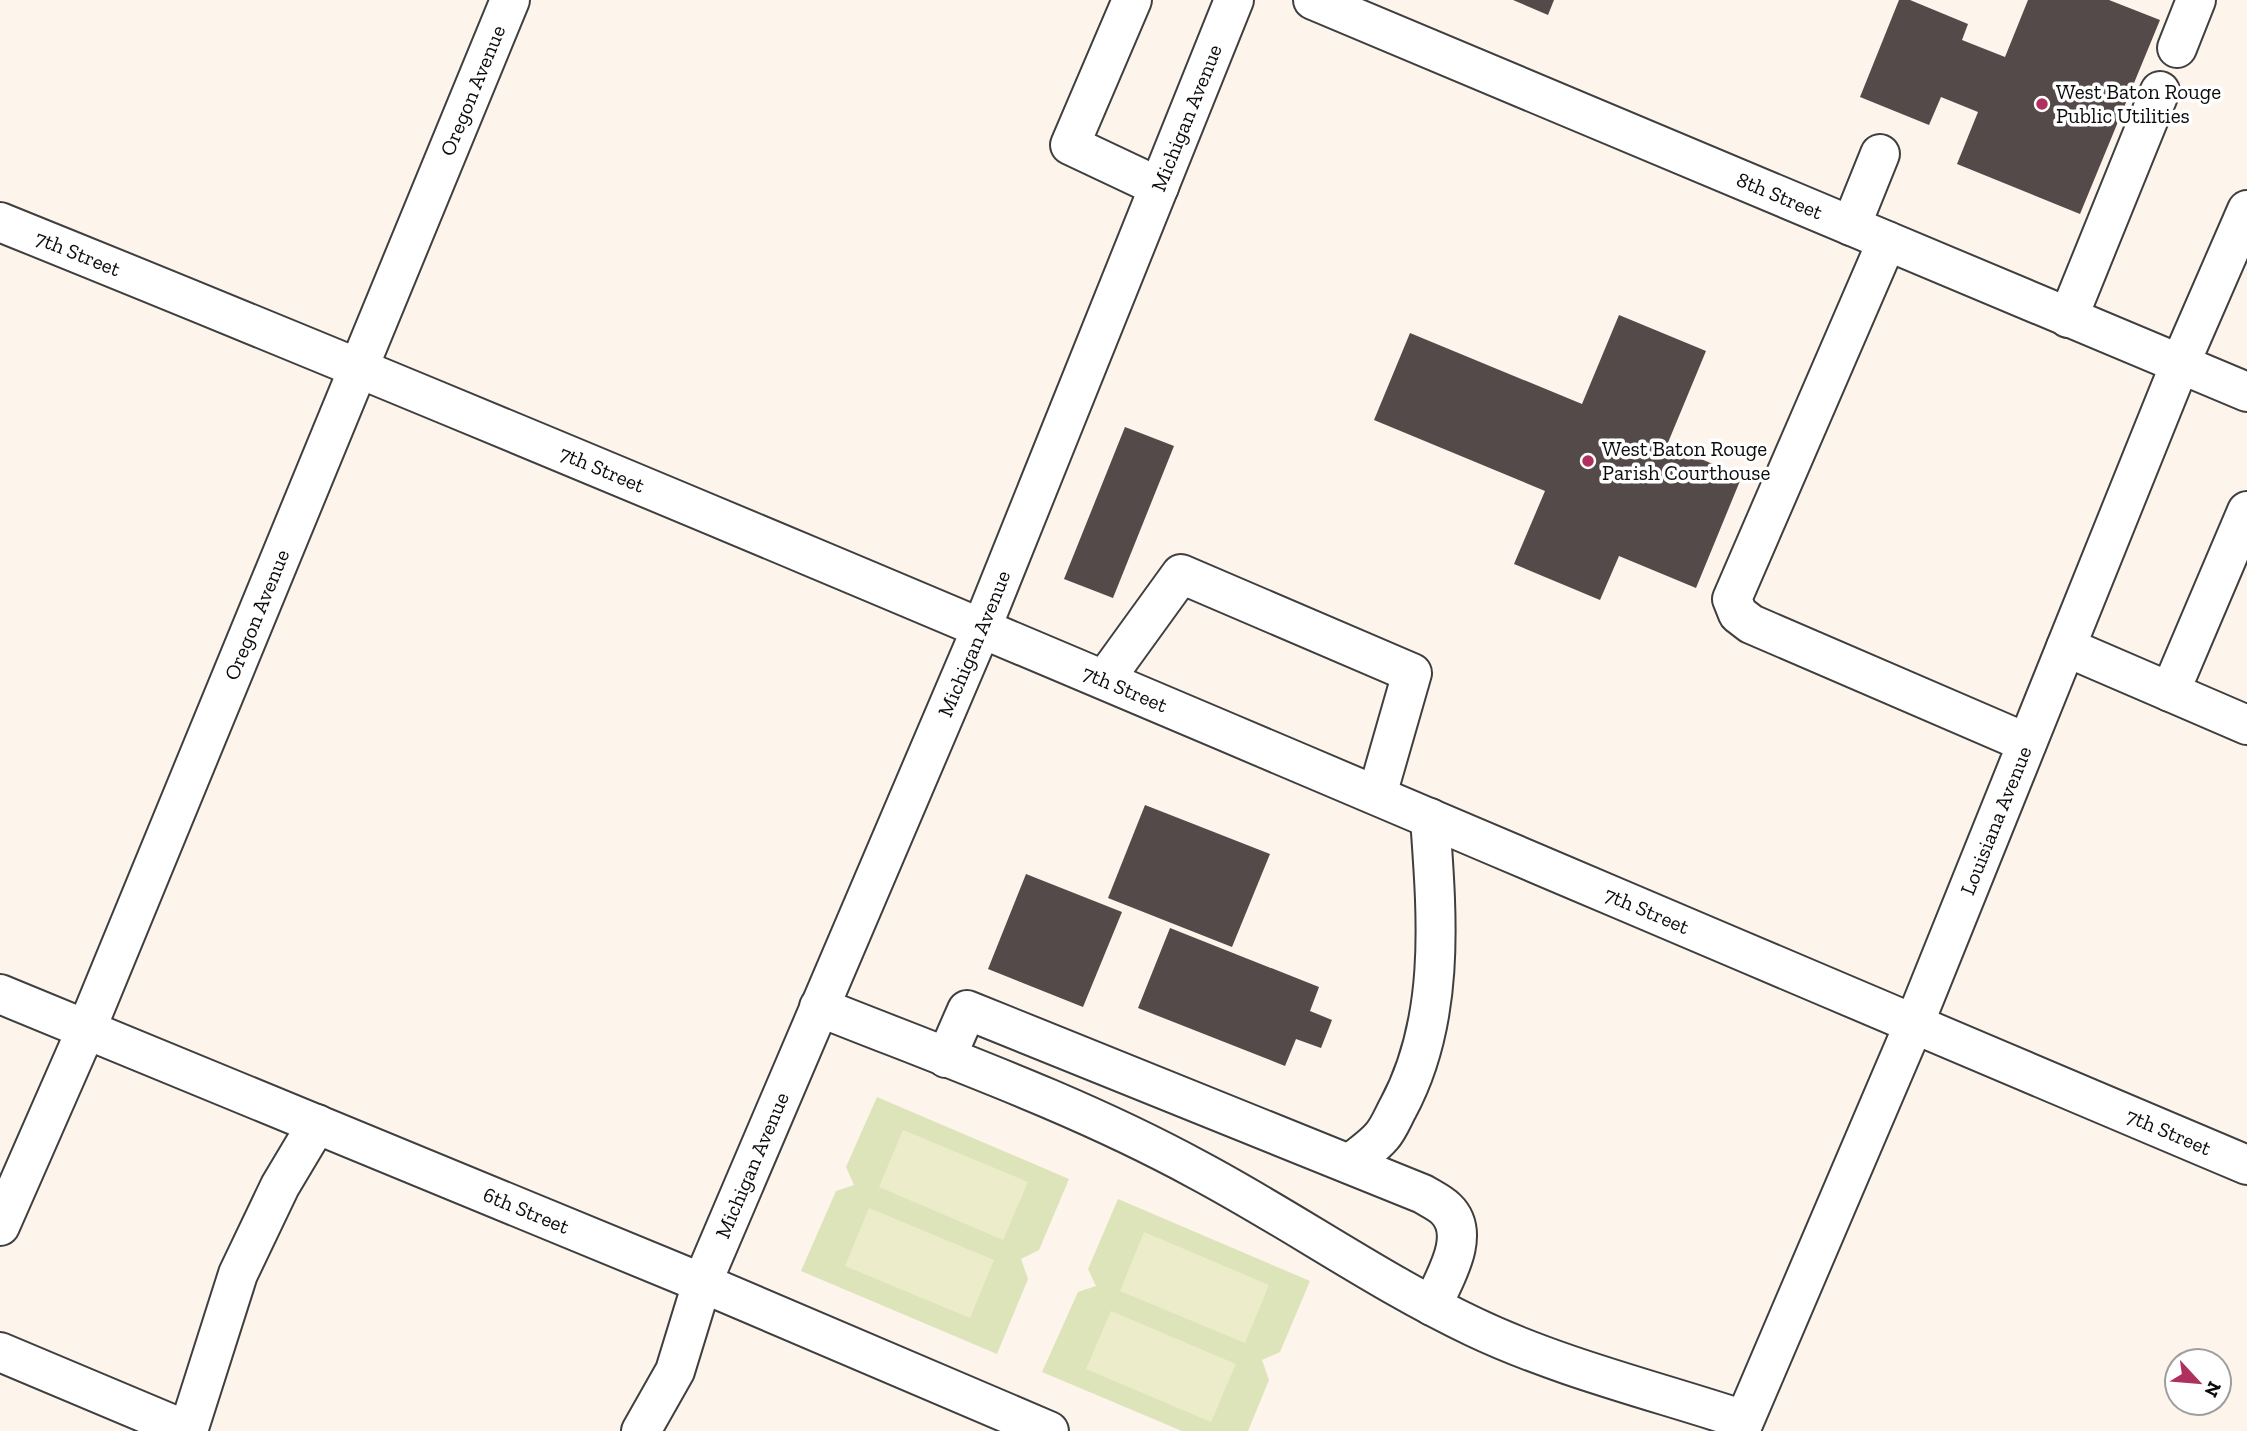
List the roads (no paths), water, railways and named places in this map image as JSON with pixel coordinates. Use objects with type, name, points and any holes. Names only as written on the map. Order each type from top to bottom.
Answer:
[{"type":"street","name":"Oregon Avenue","points":[[0,1226],[86,1030],[510,0]]},
{"type":"street","points":[[1132,0],[1070,145],[1158,187]]},
{"type":"street","name":"Michigan Avenue","points":[[641,1431],[675,1371],[702,1283],[982,627],[1234,0]]},
{"type":"street","name":"8th Street","points":[[1313,0],[2247,393]]},
{"type":"street","points":[[2177,48],[2196,0]]},
{"type":"street","points":[[2068,318],[2160,91]]},
{"type":"street","points":[[1851,226],[1880,154]]},
{"type":"street","name":"Louisiana Avenue","points":[[1742,1425],[1914,1024],[2180,364],[2247,209]]},
{"type":"street","name":"7th Street","points":[[0,222],[361,367],[982,627],[2247,1165]]},
{"type":"street","points":[[1887,241],[1750,552],[1732,599],[1738,614],[1751,624],[2027,743]]},
{"type":"street","points":[[2171,692],[2247,511]]},
{"type":"street","points":[[1105,679],[1181,574],[1412,674],[1377,795]]},
{"type":"street","points":[[2066,647],[2247,725]]},
{"type":"street","points":[[1350,1164],[1383,1135],[1408,1090],[1425,1040],[1433,985],[1437,918],[1430,818]]},
{"type":"street","name":"6th Street","points":[[0,994],[702,1283],[1049,1431]]},
{"type":"street","points":[[819,1007],[1041,1096],[1196,1168],[1432,1306],[1477,1328],[1742,1425]]},
{"type":"street","points":[[946,1058],[967,1010],[1423,1194],[1448,1210],[1457,1230],[1455,1252],[1432,1306]]},
{"type":"street","points":[[0,1352],[188,1431],[238,1274],[280,1186],[317,1125]]},
{"type":"place","name":"West Baton Rouge Public Utilities","points":[[2042,104]]},
{"type":"place","name":"West Baton Rouge Parish Courthouse","points":[[1588,461]]}]
